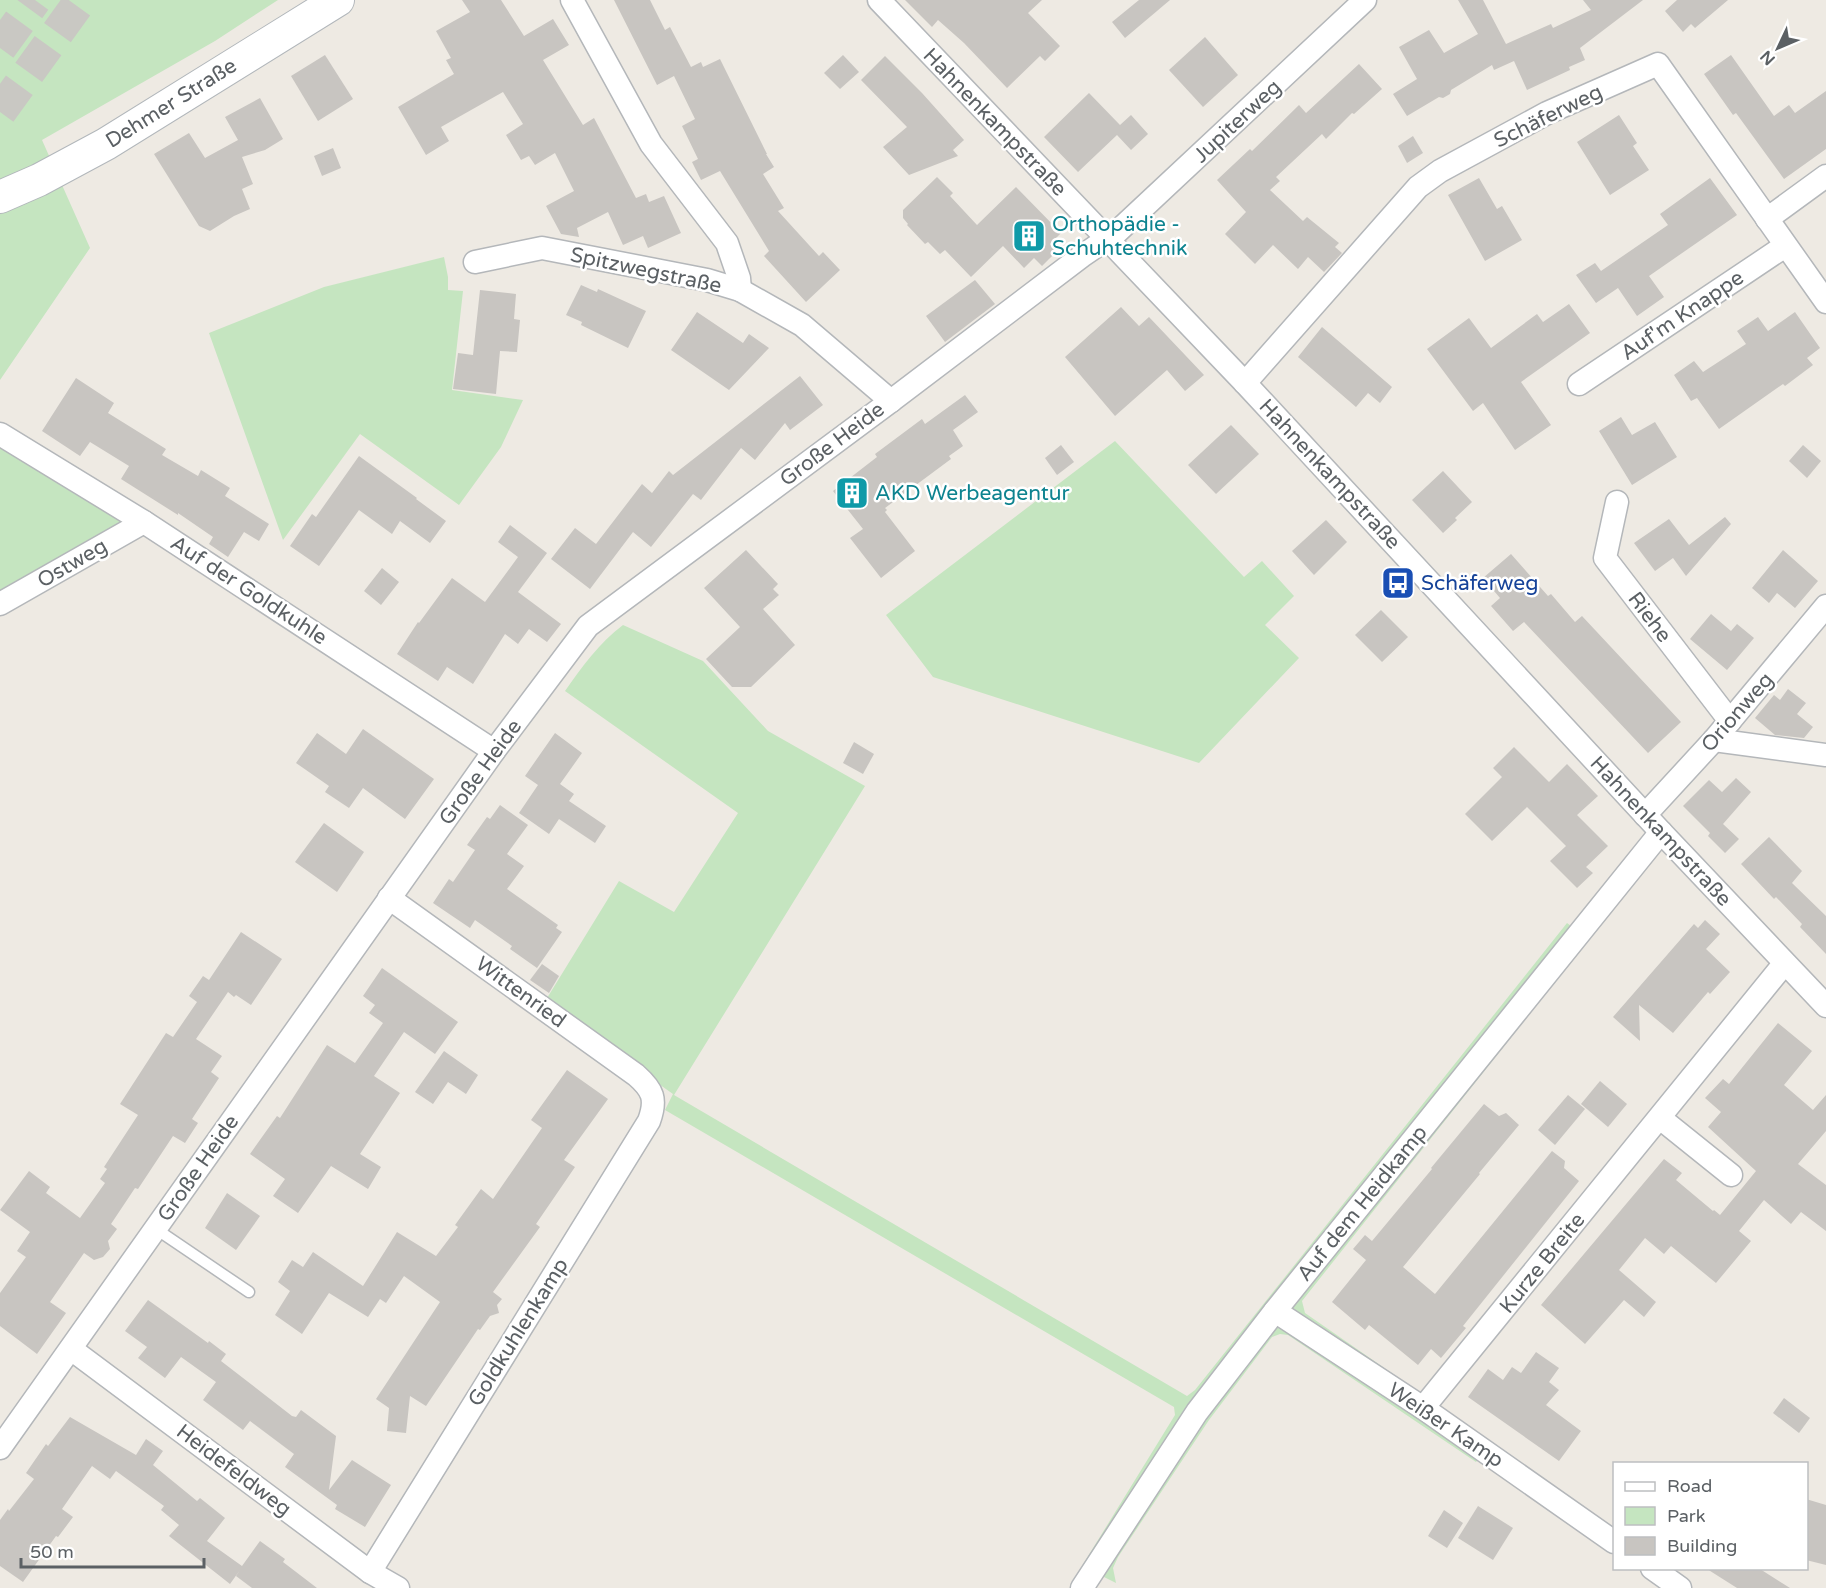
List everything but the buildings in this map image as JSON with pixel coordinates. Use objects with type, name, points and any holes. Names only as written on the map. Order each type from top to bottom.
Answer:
[{"type":"street","name":"Dehmer Straße","points":[[0,197],[39,180],[106,144],[338,0]]},
{"type":"street","points":[[572,0],[651,144],[727,243],[739,278],[740,290]]},
{"type":"street","name":"Hahnenkampstraße","points":[[879,0],[1245,383],[1661,832],[1826,1006]]},
{"type":"street","name":"Jupiterweg","points":[[1107,239],[1365,0]]},
{"type":"street","name":"Schäferweg","points":[[1245,383],[1418,187],[1440,171],[1547,113],[1658,64],[1767,219]]},
{"type":"street","points":[[1826,176],[1767,219],[1826,302]]},
{"type":"street","name":"Große Heide","points":[[0,1448],[494,751],[588,626],[1107,239]]},
{"type":"street","name":"Auf'm Knappe","points":[[1579,384],[1785,246]]},
{"type":"street","name":"Spitzwegstraße","points":[[475,262],[542,248],[708,280],[740,290],[802,325],[891,401]]},
{"type":"street","name":"Auf der Goldkuhle","points":[[0,434],[144,522],[494,751]]},
{"type":"street","name":"Riehe","points":[[1617,502],[1605,558],[1730,721]]},
{"type":"street","name":"Ostweg","points":[[0,604],[144,522]]},
{"type":"street","name":"Orionweg","points":[[1645,814],[1714,740],[1826,606]]},
{"type":"street","points":[[1714,740],[1826,755]]},
{"type":"street","name":"Auf dem Heidkamp","points":[[1091,1585],[1197,1412],[1275,1311],[1661,832]]},
{"type":"street","name":"Wittenried","points":[[389,898],[607,1054],[650,1088]]},
{"type":"street","name":"Kurze Breite","points":[[1423,1408],[1785,964]]},
{"type":"street","name":"Goldkuhlenkamp","points":[[370,1572],[649,1121],[654,1108],[650,1088]]},
{"type":"street","points":[[1660,1118],[1731,1175]]},
{"type":"street","name":"Weißer Kamp","points":[[1275,1311],[1423,1408],[1613,1541]]},
{"type":"street","name":"Heidefeldweg","points":[[71,1349],[370,1572],[398,1588]]},
{"type":"street","points":[[1653,1570],[1680,1588]]},
{"type":"lane","points":[[156,1229],[249,1292]]},
{"type":"green space","points":[[0,0],[278,0],[215,41],[42,140],[90,248],[0,380]]},
{"type":"green space","points":[[444,257],[448,290],[463,291],[452,390],[523,400],[501,447],[459,505],[360,434],[283,540],[209,333],[324,287]]},
{"type":"green space","points":[[1115,441],[1244,577],[1262,561],[1294,596],[1265,625],[1299,658],[1199,763],[933,677],[886,615]]},
{"type":"green space","points":[[0,444],[142,532],[0,610]]},
{"type":"green space","points":[[623,625],[703,661],[768,731],[865,786],[674,1095],[1187,1396],[1195,1390],[1567,923],[1589,939],[1302,1301],[1305,1313],[1491,1442],[1476,1462],[1288,1335],[1280,1334],[1272,1337],[1209,1420],[1118,1557],[1113,1568],[1116,1583],[1082,1566],[1175,1415],[1174,1407],[665,1110],[673,1094],[544,1003],[619,881],[674,912],[738,813],[565,691],[584,664]]},
{"type":"tunnel","points":[[0,48],[35,0]]},
{"type":"tunnel","points":[[0,112],[81,0]]},
{"type":"place","name":"Orthopädie - Schuhtechnik","points":[[1029,236]]},
{"type":"place","name":"AKD Werbeagentur","points":[[852,493]]},
{"type":"place","name":"Schäferweg","points":[[1398,583]]}]
